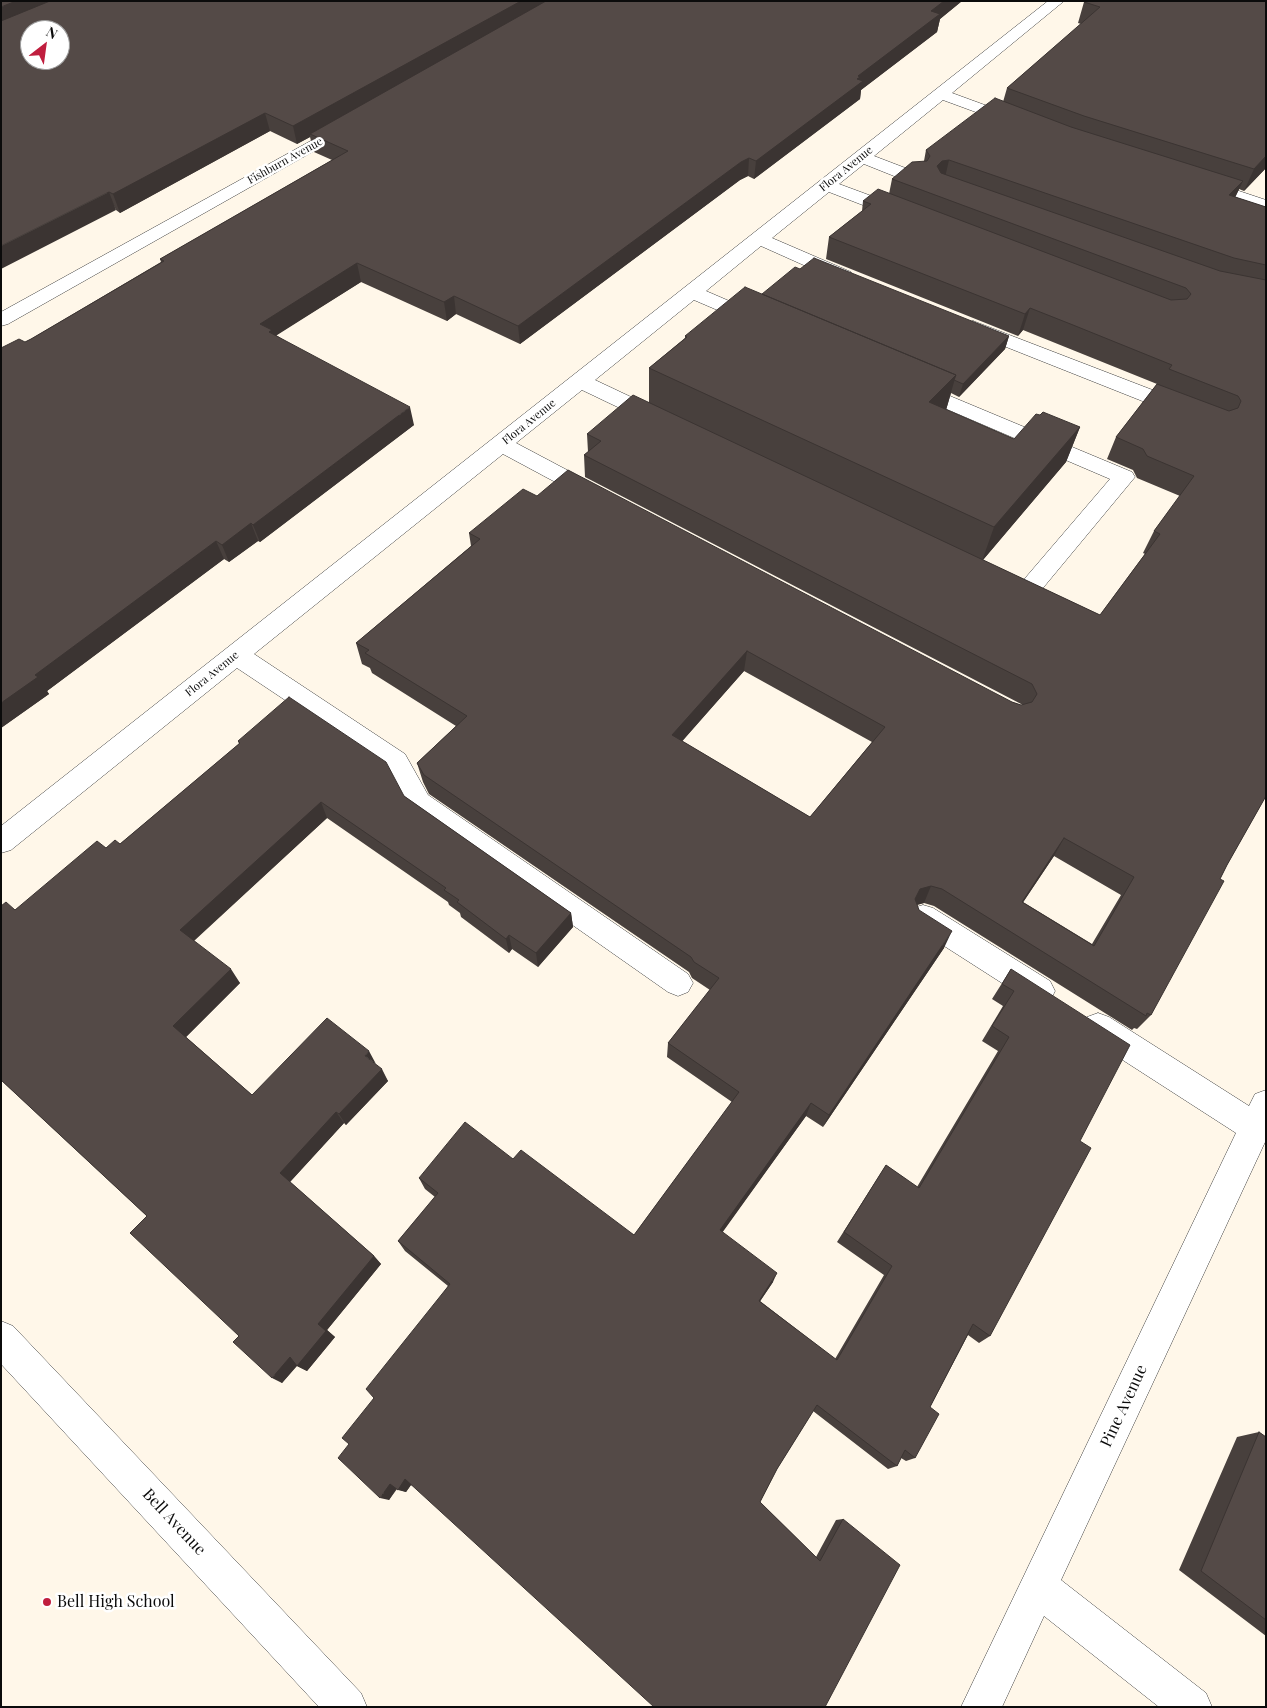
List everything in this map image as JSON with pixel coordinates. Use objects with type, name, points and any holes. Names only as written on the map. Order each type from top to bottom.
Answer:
[{"type":"street","name":"Flora Avenue","points":[[1,842],[1057,1]]},
{"type":"street","points":[[941,94],[1034,129]]},
{"type":"street","name":"Fishburn Avenue","points":[[1,320],[358,119]]},
{"type":"street","points":[[862,157],[914,178]]},
{"type":"street","points":[[1180,177],[1266,206]]},
{"type":"street","points":[[827,185],[900,214]]},
{"type":"street","points":[[758,239],[861,283]]},
{"type":"street","points":[[692,292],[775,327]]},
{"type":"street","points":[[953,319],[1200,416]]},
{"type":"street","points":[[894,378],[1124,477],[1025,594],[990,578]]},
{"type":"street","points":[[580,382],[672,425]]},
{"type":"street","points":[[501,444],[611,502]]},
{"type":"street","points":[[237,654],[396,761],[419,803],[678,982]]},
{"type":"street","points":[[924,917],[1069,1009],[1260,1116]]},
{"type":"street","name":"Pine Avenue","points":[[981,1707],[1260,1116]]},
{"type":"street","name":"Bell Avenue","points":[[1,1338],[347,1707]]},
{"type":"street","points":[[1039,1587],[1192,1707]]},
{"type":"building","points":[[1,1],[16,1],[1,7]]},
{"type":"building","points":[[50,1],[521,1],[293,126],[265,113],[113,194],[109,192],[1,246],[1,21]]},
{"type":"building","points":[[546,1],[944,1],[931,11],[940,14],[858,76],[860,77],[857,79],[863,81],[756,161],[749,158],[741,162],[518,326],[454,296],[444,302],[357,263],[260,324],[272,330],[269,332],[410,407],[253,525],[251,523],[222,545],[216,541],[35,675],[38,677],[1,703],[1,348],[19,339],[25,342],[31,339],[164,261],[160,259],[348,151],[310,134]]},
{"type":"building","points":[[1085,1],[1266,1],[1266,156],[1254,169],[1084,116],[1007,88],[1100,7]]},
{"type":"building","points":[[995,98],[1071,127],[1243,181],[1229,195],[1266,207],[1266,265],[1234,258],[949,160],[942,161],[937,166],[941,173],[1220,271],[1266,280],[1266,796],[1227,865],[1220,879],[1224,881],[1151,1015],[1147,1013],[1146,1016],[942,889],[931,886],[920,889],[915,899],[919,910],[952,931],[829,1115],[811,1103],[720,1230],[777,1273],[759,1301],[837,1360],[892,1266],[844,1232],[886,1165],[919,1188],[1009,1037],[992,1026],[1014,991],[1002,984],[1011,969],[1130,1045],[1080,1141],[1091,1148],[990,1336],[973,1324],[930,1407],[939,1414],[915,1458],[905,1450],[897,1466],[817,1405],[777,1469],[760,1502],[820,1561],[843,1519],[900,1565],[825,1707],[654,1707],[405,1479],[398,1490],[390,1484],[380,1498],[338,1458],[349,1444],[342,1438],[374,1398],[366,1389],[450,1284],[398,1241],[438,1193],[419,1178],[465,1122],[513,1159],[521,1150],[634,1235],[739,1092],[668,1043],[719,978],[424,775],[417,763],[467,716],[365,653],[369,650],[356,643],[480,539],[469,533],[523,489],[537,496],[568,470],[1012,702],[1021,705],[1032,702],[1037,694],[1032,684],[584,455],[601,441],[587,434],[633,395],[1100,615],[1160,534],[1154,531],[1194,476],[1147,456],[1143,449],[1116,437],[1157,384],[1229,411],[1238,408],[1241,401],[1238,396],[1169,369],[1172,365],[1073,325],[1030,308],[1025,314],[829,237],[871,204],[863,201],[878,189],[1171,300],[1187,299],[1191,294],[1186,288],[892,179],[912,162],[927,161],[930,156],[926,150]],"holes":[[[747,651],[885,727],[810,817],[672,735]],[[1064,838],[1134,877],[1094,946],[1022,902]]]},
{"type":"building","points":[[814,258],[1009,336],[963,384],[954,380],[956,375],[762,294],[795,267],[800,269]]},
{"type":"building","points":[[745,287],[956,375],[929,402],[1014,439],[1036,414],[1040,415],[1043,412],[1080,427],[994,527],[649,368]]},
{"type":"building","points":[[289,697],[386,762],[404,796],[571,913],[536,953],[509,935],[506,939],[457,902],[459,900],[444,890],[446,888],[321,802],[180,930],[231,969],[173,1026],[252,1095],[327,1018],[369,1051],[365,1056],[382,1069],[339,1114],[336,1112],[280,1173],[374,1256],[318,1324],[326,1331],[297,1366],[290,1357],[272,1378],[233,1342],[239,1336],[130,1233],[147,1216],[1,1080],[1,906],[6,902],[15,910],[97,841],[106,848],[115,840],[120,844],[240,743],[238,741]]},
{"type":"building","points":[[1259,1432],[1266,1437],[1266,1620],[1201,1571]]},
{"type":"place","name":"Bell High School","points":[[47,1602]]}]
